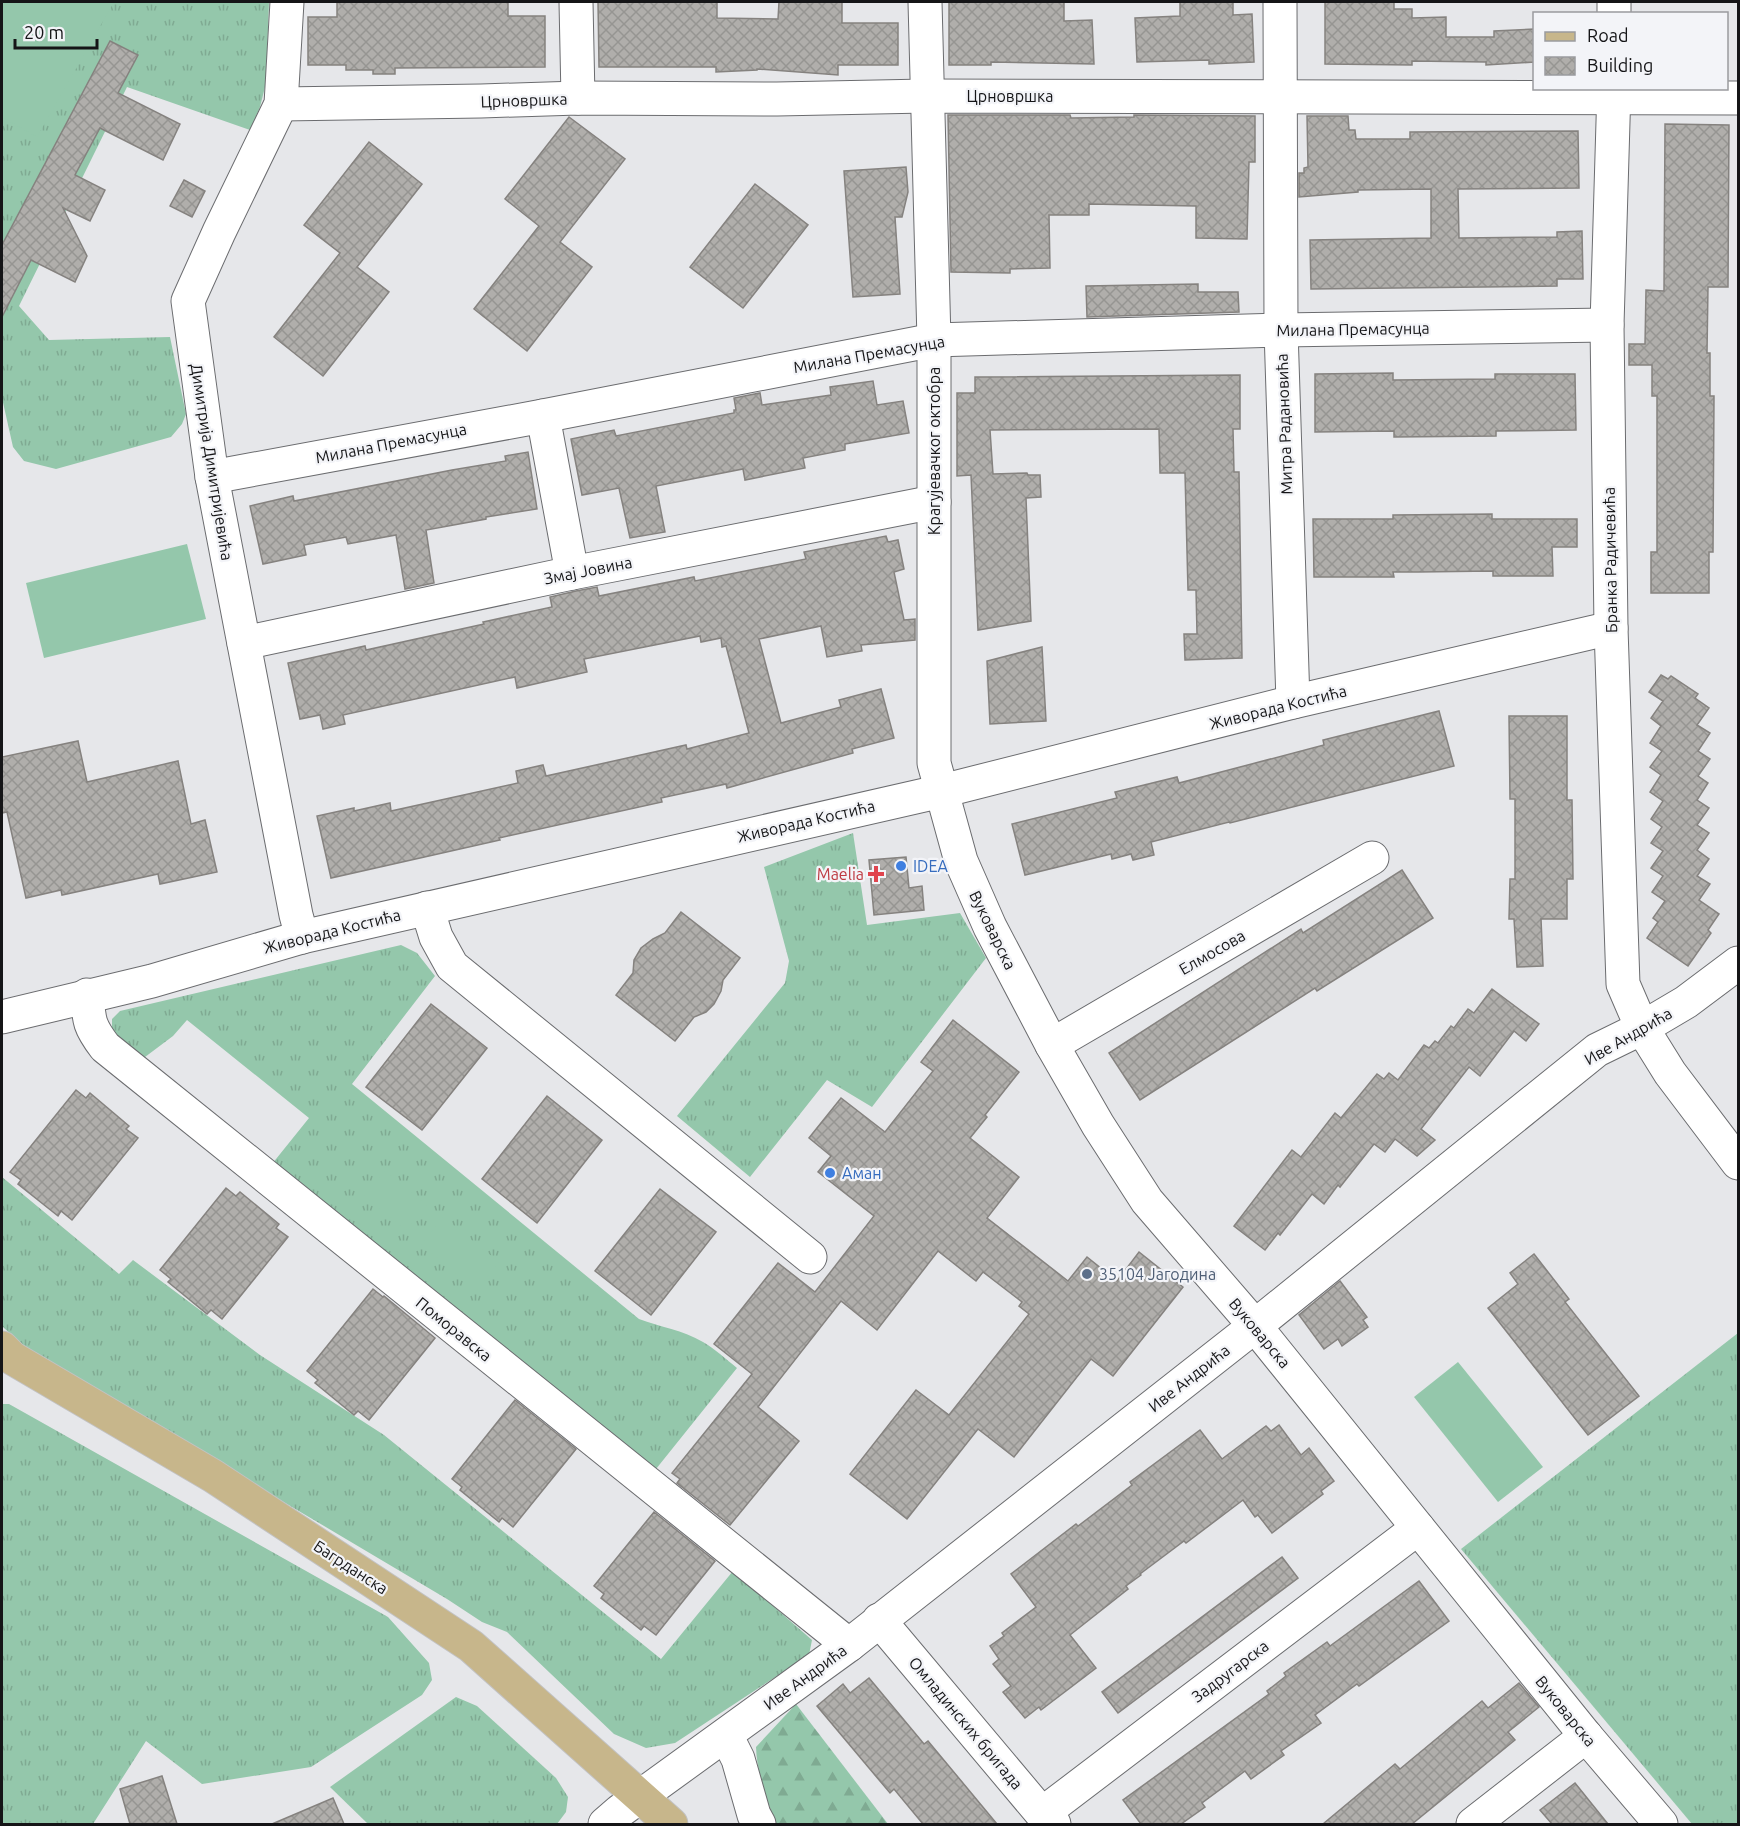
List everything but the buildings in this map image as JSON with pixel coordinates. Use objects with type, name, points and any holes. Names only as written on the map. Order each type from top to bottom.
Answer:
[{"type":"main road","name":"Багрданска","points":[[2,1348],[12,1358],[213,1476],[471,1646],[671,1824]]},
{"type":"street","name":"Димитрија Димитријевића","points":[[287,2],[281,104],[188,301],[212,477],[302,937]]},
{"type":"street","points":[[576,2],[578,98]]},
{"type":"street","name":"Крагујевачког октобра","points":[[925,2],[934,340],[934,763],[942,791]]},
{"type":"street","name":"Митра Радановића","points":[[1280,2],[1281,330],[1293,702]]},
{"type":"street","name":"Црновршка","points":[[281,104],[481,102],[578,98],[777,99],[926,96],[1614,93],[1738,98]]},
{"type":"street","name":"Бранка Радичевића","points":[[1614,93],[1607,325],[1611,628],[1623,984],[1642,1028],[1671,1073],[1738,1163]]},
{"type":"street","name":"Милана Премасунца","points":[[212,477],[934,340],[1281,330],[1607,325]]},
{"type":"street","points":[[543,416],[572,573]]},
{"type":"street","name":"Змај Јовина","points":[[244,643],[572,573],[934,502]]},
{"type":"street","name":"Живорада Костића","points":[[2,1017],[152,981],[302,937],[942,791],[1293,702],[1611,628]]},
{"type":"street","name":"Вуковарска","points":[[942,791],[961,861],[990,927],[1052,1046],[1098,1125],[1148,1201],[1255,1326],[1586,1736],[1661,1824]]},
{"type":"street","name":"Елмосова","points":[[1052,1046],[1372,858]]},
{"type":"street","points":[[427,908],[436,937],[452,966],[810,1257]]},
{"type":"street","name":"Иве Андрића","points":[[605,1824],[849,1645],[1255,1326],[1597,1050],[1642,1028],[1686,1002],[1738,963]]},
{"type":"street","name":"Поморавска","points":[[87,995],[89,1021],[105,1047],[849,1645]]},
{"type":"street","name":"Задругарска","points":[[1048,1819],[1418,1528]]},
{"type":"street","name":"Омладинских бригада","points":[[879,1620],[1048,1819]]},
{"type":"street","points":[[726,1735],[738,1759],[754,1815],[759,1824]]},
{"type":"street","points":[[1473,1824],[1586,1736]]},
{"type":"green space","points":[[2,2],[269,2],[266,83],[260,107],[250,130],[127,87],[19,306],[49,340],[170,337],[186,414],[182,424],[171,437],[56,469],[24,461],[13,447],[2,398]]},
{"type":"green space","points":[[2,2],[114,2],[37,137],[2,117]]},
{"type":"green space","points":[[187,544],[206,619],[44,658],[26,583]]},
{"type":"green space","points":[[853,833],[867,925],[960,913],[986,958],[872,1107],[827,1080],[750,1177],[677,1116],[785,983],[789,961],[764,867]]},
{"type":"green space","points":[[401,945],[417,953],[435,976],[352,1084],[639,1319],[695,1338],[737,1368],[656,1469],[272,1164],[309,1118],[187,1020],[173,1036],[145,1057],[135,1054],[112,1032],[112,1019],[120,1011]]},
{"type":"green space","points":[[385,1171],[427,1205],[406,1230],[364,1196]]},
{"type":"green space","points":[[2,1177],[119,1274],[133,1260],[260,1355],[384,1435],[661,1659],[733,1571],[812,1640],[809,1655],[675,1743],[646,1748],[614,1734],[507,1632],[482,1622],[26,1349],[2,1326]]},
{"type":"green space","points":[[443,1217],[499,1262],[477,1290],[421,1245]]},
{"type":"green space","points":[[1738,1333],[1738,1824],[1692,1824],[1461,1549]]},
{"type":"green space","points":[[1458,1362],[1543,1467],[1498,1502],[1414,1397]]},
{"type":"green space","points":[[2,1404],[9,1404],[388,1617],[429,1663],[432,1680],[422,1695],[311,1767],[202,1784],[146,1741],[93,1824],[2,1824]]},
{"type":"green space","points":[[456,1697],[477,1706],[556,1778],[568,1797],[566,1812],[557,1824],[368,1824],[330,1787]]},
{"type":"green space","points":[[796,1704],[888,1824],[776,1823],[758,1767],[756,1747]]},
{"type":"place","name":"IDEA","points":[[901,866]]},
{"type":"place","name":"Maelia","points":[[876,874]]},
{"type":"place","name":"Аман","points":[[830,1173]]},
{"type":"place","name":"35104 Јагодина","points":[[1087,1274]]}]
